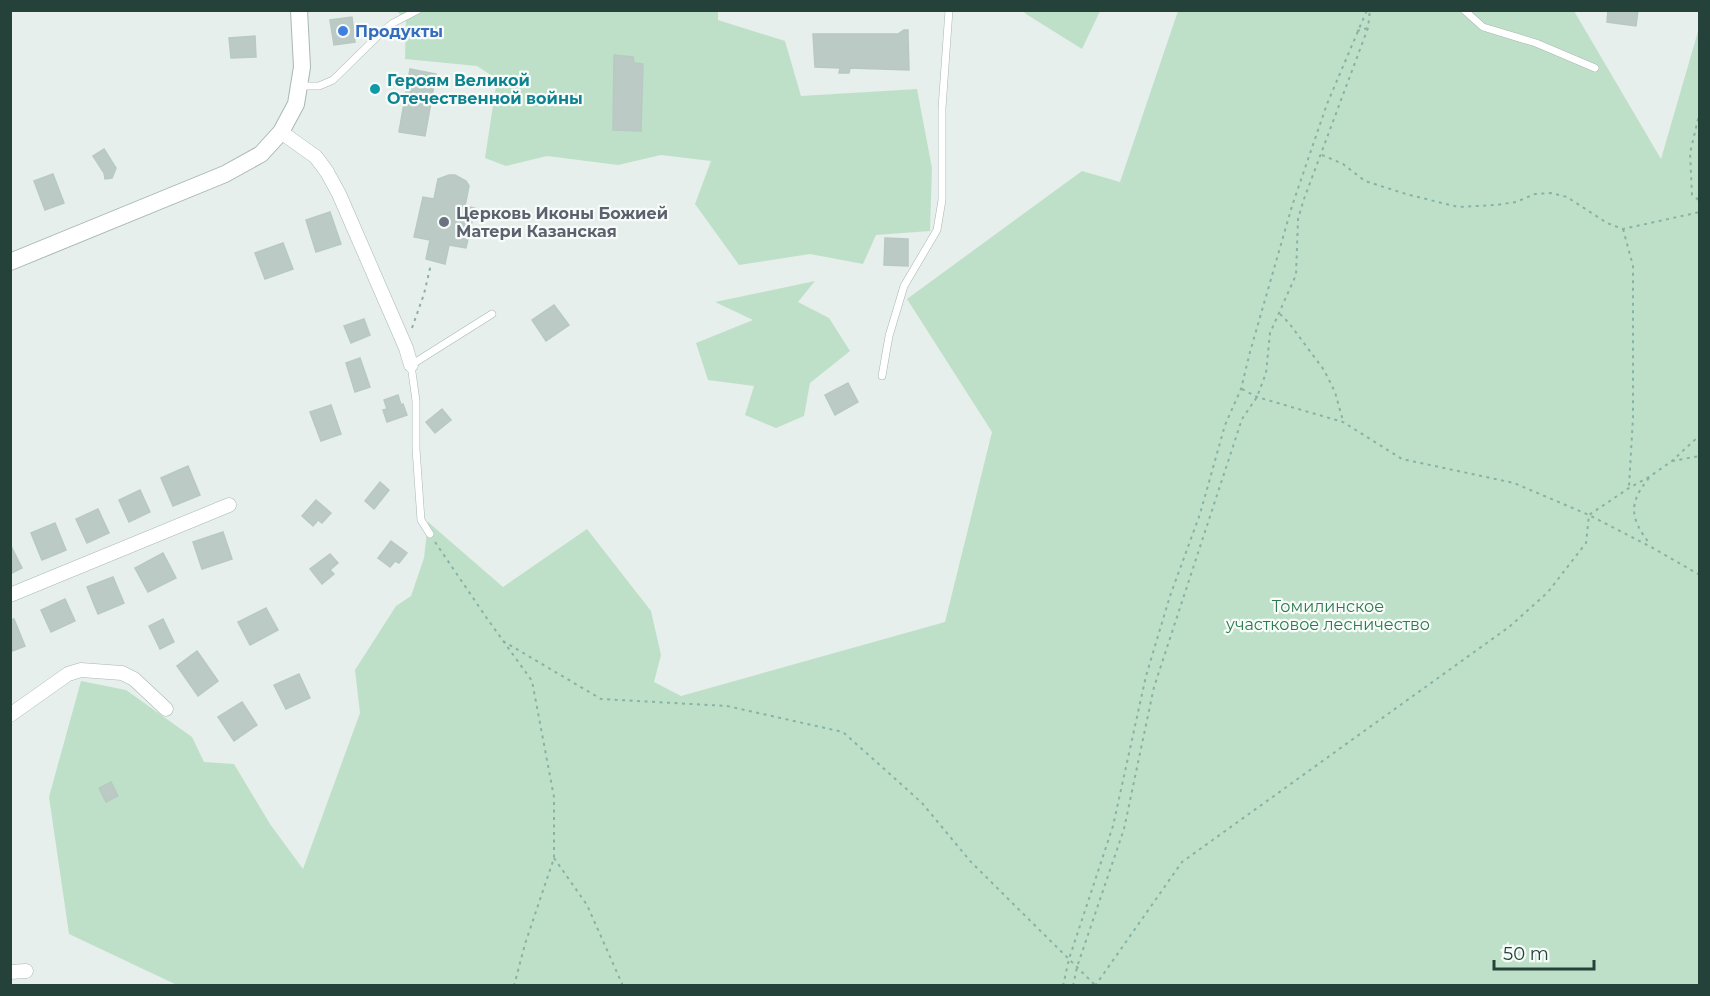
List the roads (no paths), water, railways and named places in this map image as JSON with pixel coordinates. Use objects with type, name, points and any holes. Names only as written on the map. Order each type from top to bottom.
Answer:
[{"type":"street","points":[[10,261],[225,174],[261,153],[281,132],[296,104],[302,67],[299,10]]},
{"type":"street","points":[[281,132],[316,157],[327,172],[339,194],[406,348],[411,365]]},
{"type":"street","points":[[10,595],[229,505]]},
{"type":"street","points":[[10,715],[68,674],[81,670],[122,674],[134,679],[166,709]]},
{"type":"street","points":[[10,972],[26,971]]},
{"type":"lane","points":[[300,86],[319,86],[333,80],[383,31],[418,10]]},
{"type":"lane","points":[[882,376],[889,336],[904,286],[937,230],[942,200],[942,108],[949,10]]},
{"type":"lane","points":[[1464,10],[1483,27],[1536,42],[1595,68]]},
{"type":"lane","points":[[430,534],[421,520],[416,449],[416,401],[411,365],[492,314]]},
{"type":"place","name":"Продукты","points":[[343,31]]},
{"type":"place","name":"Героям Великой Отечественной войны","points":[[375,89]]},
{"type":"place","name":"Церковь Иконы Божией Матери Казанская","points":[[444,222]]},
{"type":"park label","name":"Томилинское участковое лесничество","points":[[1328,615]]}]
